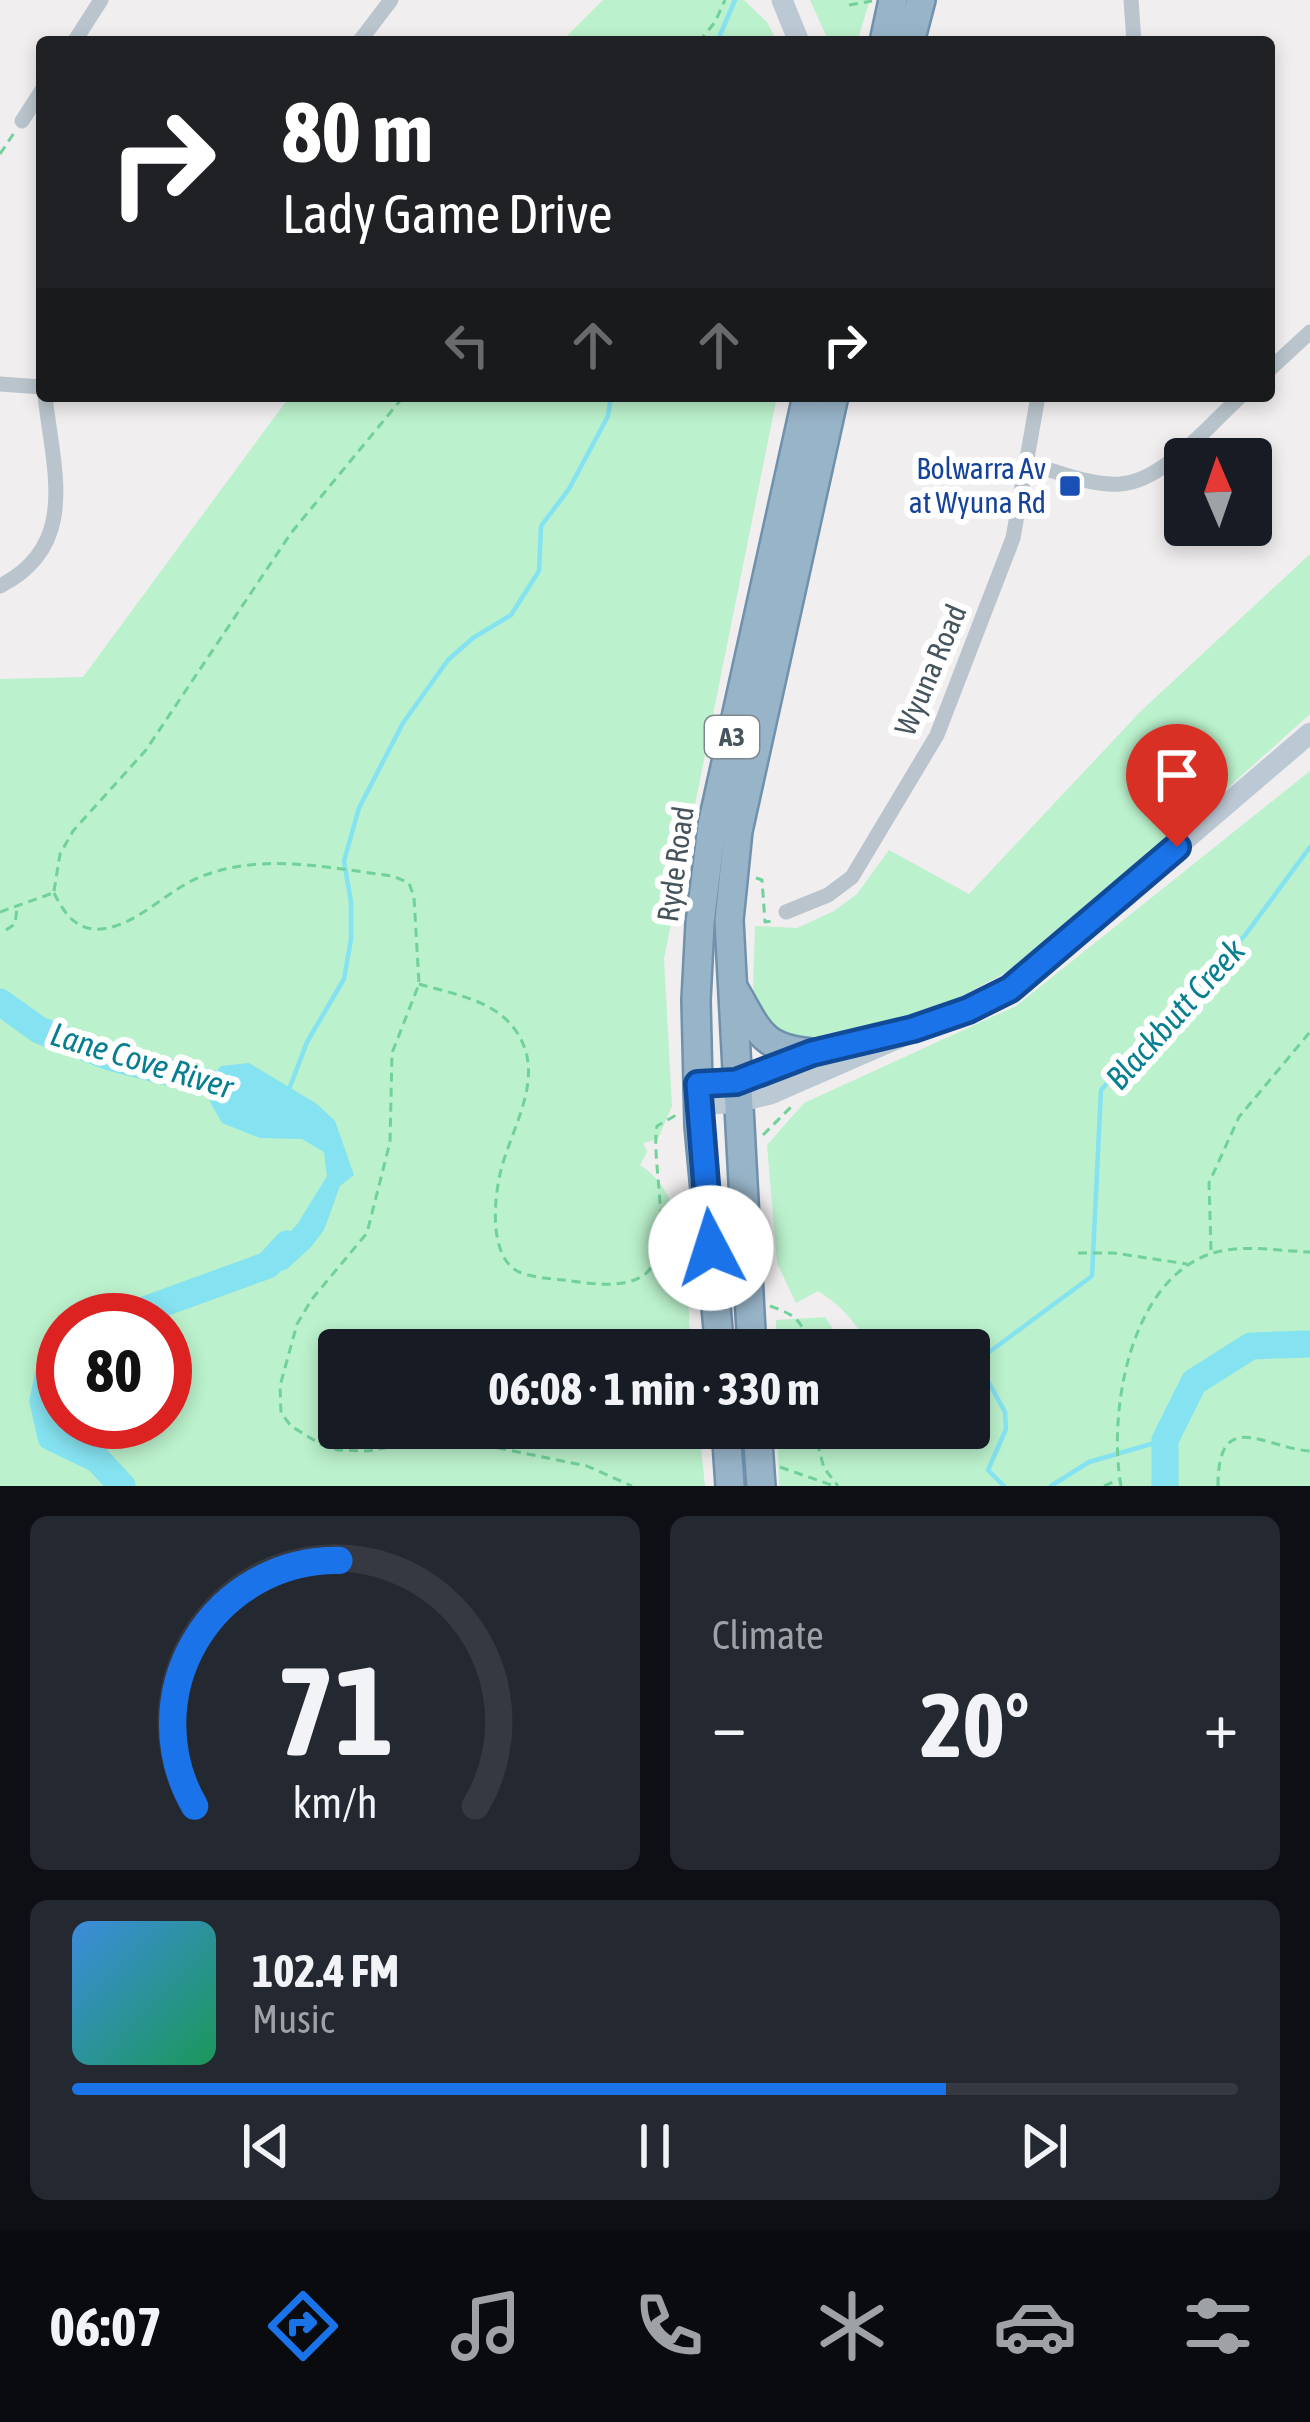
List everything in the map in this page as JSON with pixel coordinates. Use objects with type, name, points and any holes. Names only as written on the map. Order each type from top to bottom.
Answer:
[{"type":"highway","points":[[885,36],[893,0]]},
{"type":"highway","points":[[912,36],[921,0]]},
{"type":"highway","name":"Ryde Road","points":[[718,1329],[692,1101],[712,826],[806,402]]},
{"type":"highway","name":"Ryde Road","points":[[751,1329],[729,920],[738,831],[833,402]]},
{"type":"highway","points":[[730,982],[763,1039],[793,1052],[812,1053]]},
{"type":"highway","points":[[727,1449],[729,1484]]},
{"type":"main road","points":[[782,0],[797,36]]},
{"type":"main road","points":[[692,1101],[737,1092],[770,1094],[1010,989],[1310,733]]},
{"type":"main road","points":[[737,1092],[812,1053],[913,1029]]},
{"type":"street","points":[[78,36],[101,0]]},
{"type":"street","points":[[363,36],[390,0]]},
{"type":"street","points":[[1131,0],[1134,36]]},
{"type":"street","points":[[22,121],[36,99]]},
{"type":"street","points":[[1275,364],[1310,332]]},
{"type":"street","points":[[0,385],[36,387]]},
{"type":"street","points":[[0,586],[21,576],[41,555],[53,530],[57,507],[46,402]]},
{"type":"street","name":"Wyuna Road","points":[[786,912],[828,895],[852,877],[937,735],[1013,538],[1037,402]]},
{"type":"street","points":[[1027,464],[1105,484],[1136,482],[1162,468],[1234,402]]},
{"type":"path","points":[[704,36],[716,22],[724,0]]},
{"type":"path","points":[[849,5],[873,1]]},
{"type":"path","points":[[0,154],[22,121]]},
{"type":"path","points":[[399,402],[291,533],[146,750],[73,831],[60,854],[54,893],[65,916],[98,930],[117,926],[198,878],[250,864],[278,862],[337,869],[393,876],[409,883],[415,897],[419,984],[392,1053],[390,1142],[367,1233],[297,1324],[280,1386],[281,1413],[291,1426],[338,1450],[459,1440],[587,1466],[632,1486]]},
{"type":"path","points":[[754,877],[762,880],[765,922],[786,912]]},
{"type":"path","points":[[0,912],[54,893]]},
{"type":"path","points":[[6,930],[15,924],[18,907]]},
{"type":"path","points":[[419,984],[473,999],[496,1011],[517,1031],[526,1054],[529,1077],[524,1109],[500,1172],[496,1221],[502,1256],[517,1271],[613,1284],[635,1281],[651,1270],[660,1239],[657,1126],[692,1101]]},
{"type":"path","points":[[1211,1253],[1209,1184],[1239,1117],[1310,1032]]},
{"type":"path","points":[[760,1143],[768,1128],[803,1097]]},
{"type":"path","points":[[1104,1486],[1120,1483],[1124,1371],[1133,1340],[1163,1291],[1189,1264],[1211,1253],[1243,1249],[1310,1252]]},
{"type":"path","points":[[1081,1253],[1189,1264]]},
{"type":"path","points":[[768,1306],[792,1314],[802,1329]]},
{"type":"path","points":[[1218,1486],[1218,1459],[1232,1440],[1249,1435],[1310,1451]]},
{"type":"path","points":[[818,1449],[836,1486]]},
{"type":"path","points":[[765,1476],[784,1470],[836,1486]]},
{"type":"green space","points":[[603,0],[744,0],[774,36],[567,36]]},
{"type":"green space","points":[[810,0],[870,0],[859,36],[826,36]]},
{"type":"green space","points":[[286,402],[776,402],[664,959],[672,1106],[658,1139],[643,1143],[647,1152],[640,1165],[657,1180],[678,1223],[690,1329],[318,1329],[318,1449],[701,1449],[705,1486],[0,1486],[0,679],[83,677]]},
{"type":"green space","points":[[1310,554],[1310,714],[1122,883],[1014,968],[912,1023],[802,1040],[786,1039],[763,1026],[753,992],[755,926],[797,928],[834,911],[857,894],[889,850],[969,894],[1141,711]]},
{"type":"green space","points":[[1310,771],[1310,1486],[779,1486],[778,1449],[990,1449],[990,1329],[858,1329],[818,1291],[796,1303],[777,1263],[767,1145],[804,1103],[1016,1006]]},
{"type":"green space","points":[[825,1317],[833,1329],[776,1329],[776,1320]]},
{"type":"water","points":[[249,1063],[317,1104],[335,1121],[354,1175],[340,1186],[324,1230],[311,1247],[287,1269],[265,1276],[261,1266],[298,1223],[327,1176],[324,1152],[302,1139],[260,1138],[222,1123],[203,1089],[221,1066]]},
{"type":"waterway","points":[[720,36],[735,0]]},
{"type":"waterway","points":[[288,1092],[307,1042],[344,979],[351,939],[344,861],[359,808],[403,723],[448,660],[511,615],[539,571],[541,526],[569,489],[608,416],[610,402]]},
{"type":"waterway","name":"Blackbutt Creek","points":[[1004,1486],[988,1470],[1006,1429],[1005,1412],[977,1361],[1092,1276],[1101,1090],[1246,934],[1310,847]]},
{"type":"waterway","name":"Lane Cove River","points":[[0,1002],[39,1030],[113,1058],[241,1091]]},
{"type":"waterway","name":"Lane Cove River","points":[[191,1293],[268,1265],[287,1244]]},
{"type":"waterway","name":"Lane Cove River","points":[[1165,1486],[1165,1440],[1194,1382],[1251,1346],[1310,1344]]},
{"type":"waterway","name":"Blackbutt Creek","points":[[1051,1486],[1089,1462],[1165,1440]]},
{"type":"waterway","name":"Lane Cove River","points":[[76,1449],[97,1459],[122,1486]]},
{"type":"place","name":"Bolwarra Av at Wyuna Rd","points":[[1070,486]]},
{"type":"route","points":[[711,1248],[698,1084],[736,1082],[812,1053],[913,1029],[990,1000],[1010,989],[1177,847]]}]
